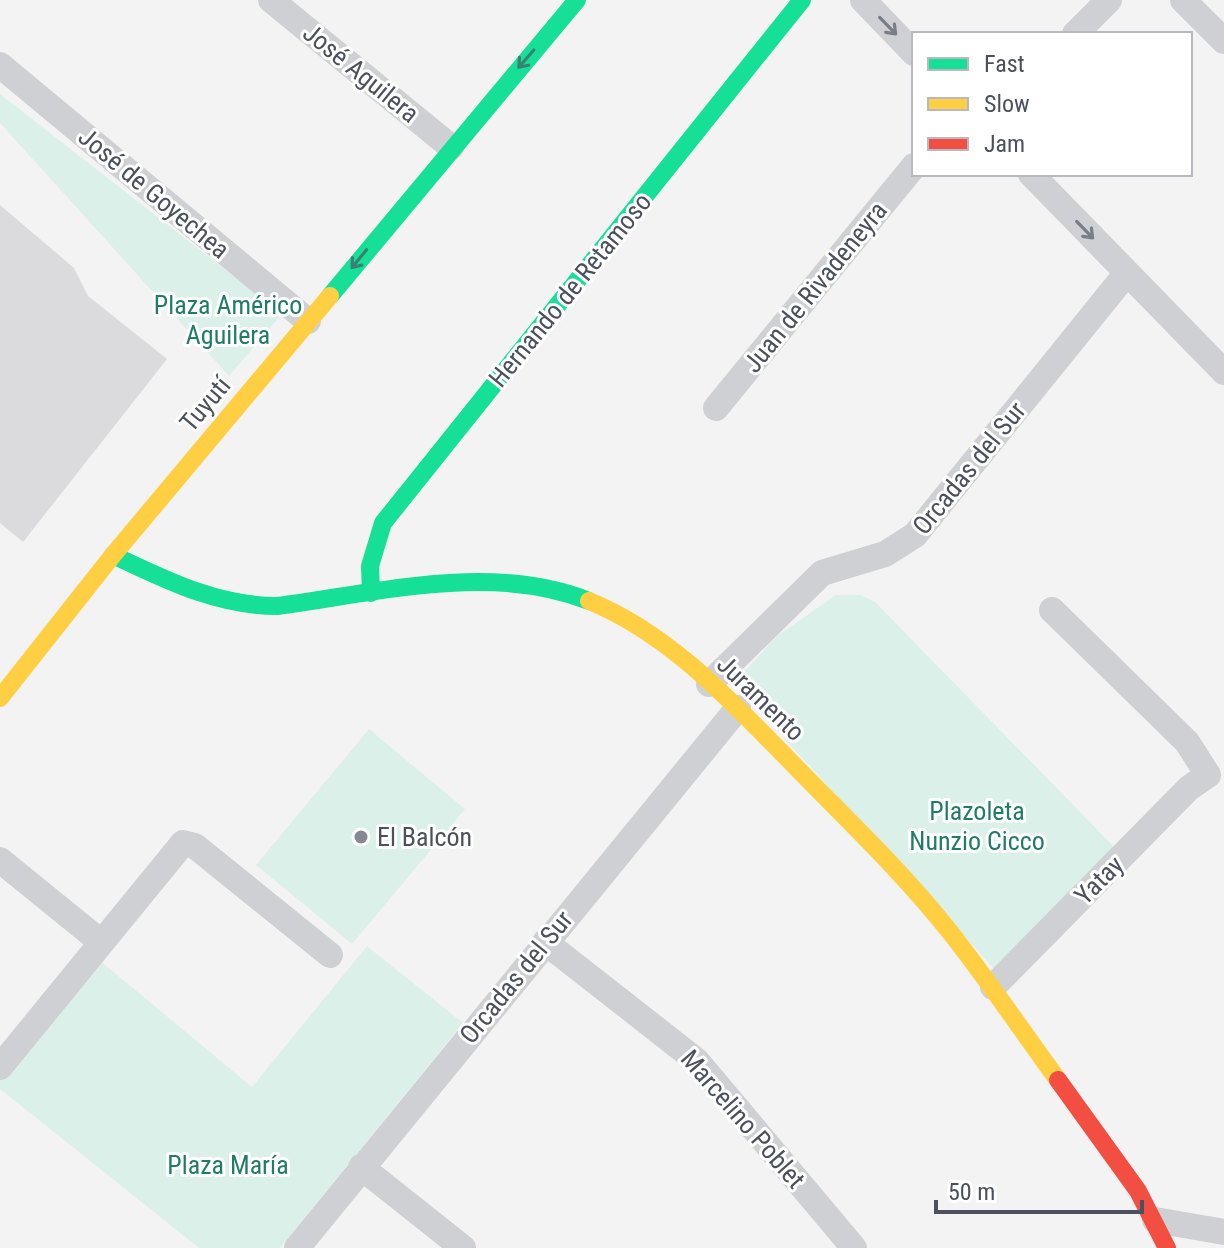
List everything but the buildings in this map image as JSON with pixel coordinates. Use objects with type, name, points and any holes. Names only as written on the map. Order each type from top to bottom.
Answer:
[{"type":"street","name":"José Aguilera","points":[[271,0],[451,147]]},
{"type":"street","name":"Tuyutí","points":[[0,698],[113,555],[577,0]]},
{"type":"street","name":"Hernando de Retamoso","points":[[371,593],[370,566],[383,523],[802,0]]},
{"type":"street","points":[[863,0],[912,51]]},
{"type":"street","points":[[1077,32],[1109,0]]},
{"type":"street","points":[[1183,0],[1224,41]]},
{"type":"street","name":"José de Goyechea","points":[[0,65],[308,321]]},
{"type":"street","name":"Juan de Rivadeneyra","points":[[716,408],[912,168]]},
{"type":"street","points":[[1033,176],[1224,372]]},
{"type":"street","name":"Orcadas del Sur","points":[[709,684],[822,573],[885,554],[915,535],[1126,274]]},
{"type":"street","name":"Juramento","points":[[113,555],[182,588],[247,606],[277,606],[371,593],[496,582],[576,596],[616,612],[662,641],[738,708],[914,889],[993,987],[1155,1220],[1167,1248]]},
{"type":"street","points":[[1052,610],[1187,742],[1216,780]]},
{"type":"street","name":"Orcadas del Sur","points":[[297,1248],[738,708]]},
{"type":"street","name":"Yatay","points":[[993,987],[1189,788],[1216,780]]},
{"type":"street","points":[[0,1067],[183,843],[195,846],[330,955]]},
{"type":"street","points":[[0,860],[101,942]]},
{"type":"street","name":"Marcelino Poblet","points":[[545,942],[697,1061],[854,1248]]},
{"type":"street","points":[[361,1167],[463,1248]]},
{"type":"street","points":[[1155,1220],[1224,1232]]},
{"type":"green space","name":"Plaza Américo Aguilera","points":[[0,94],[282,314],[229,376],[0,123]]},
{"type":"green space","name":"Plazoleta Nunzio Cicco","points":[[836,595],[861,595],[875,602],[1123,856],[998,973],[734,683],[777,636]]},
{"type":"green space","name":"El Balcón","points":[[369,729],[465,809],[352,944],[256,865]]},
{"type":"green space","name":"Plaza María","points":[[367,946],[463,1023],[280,1248],[199,1248],[0,1089],[0,1076],[92,954],[252,1087]]},
{"type":"traffic: fast","points":[[330,296],[577,0]]},
{"type":"traffic: fast","points":[[371,593],[370,566],[383,523],[802,0]]},
{"type":"traffic: fast","points":[[113,555],[192,590],[255,605],[277,606],[394,588],[474,582],[552,589],[589,601]]},
{"type":"traffic: slow","points":[[0,698],[113,555],[330,296]]},
{"type":"traffic: slow","points":[[589,601],[645,631],[696,670],[851,822],[950,932],[1058,1080]]},
{"type":"traffic: jam","points":[[1058,1080],[1138,1191],[1167,1248]]},
{"type":"place","name":"El Balcón","points":[[361,837]]}]
